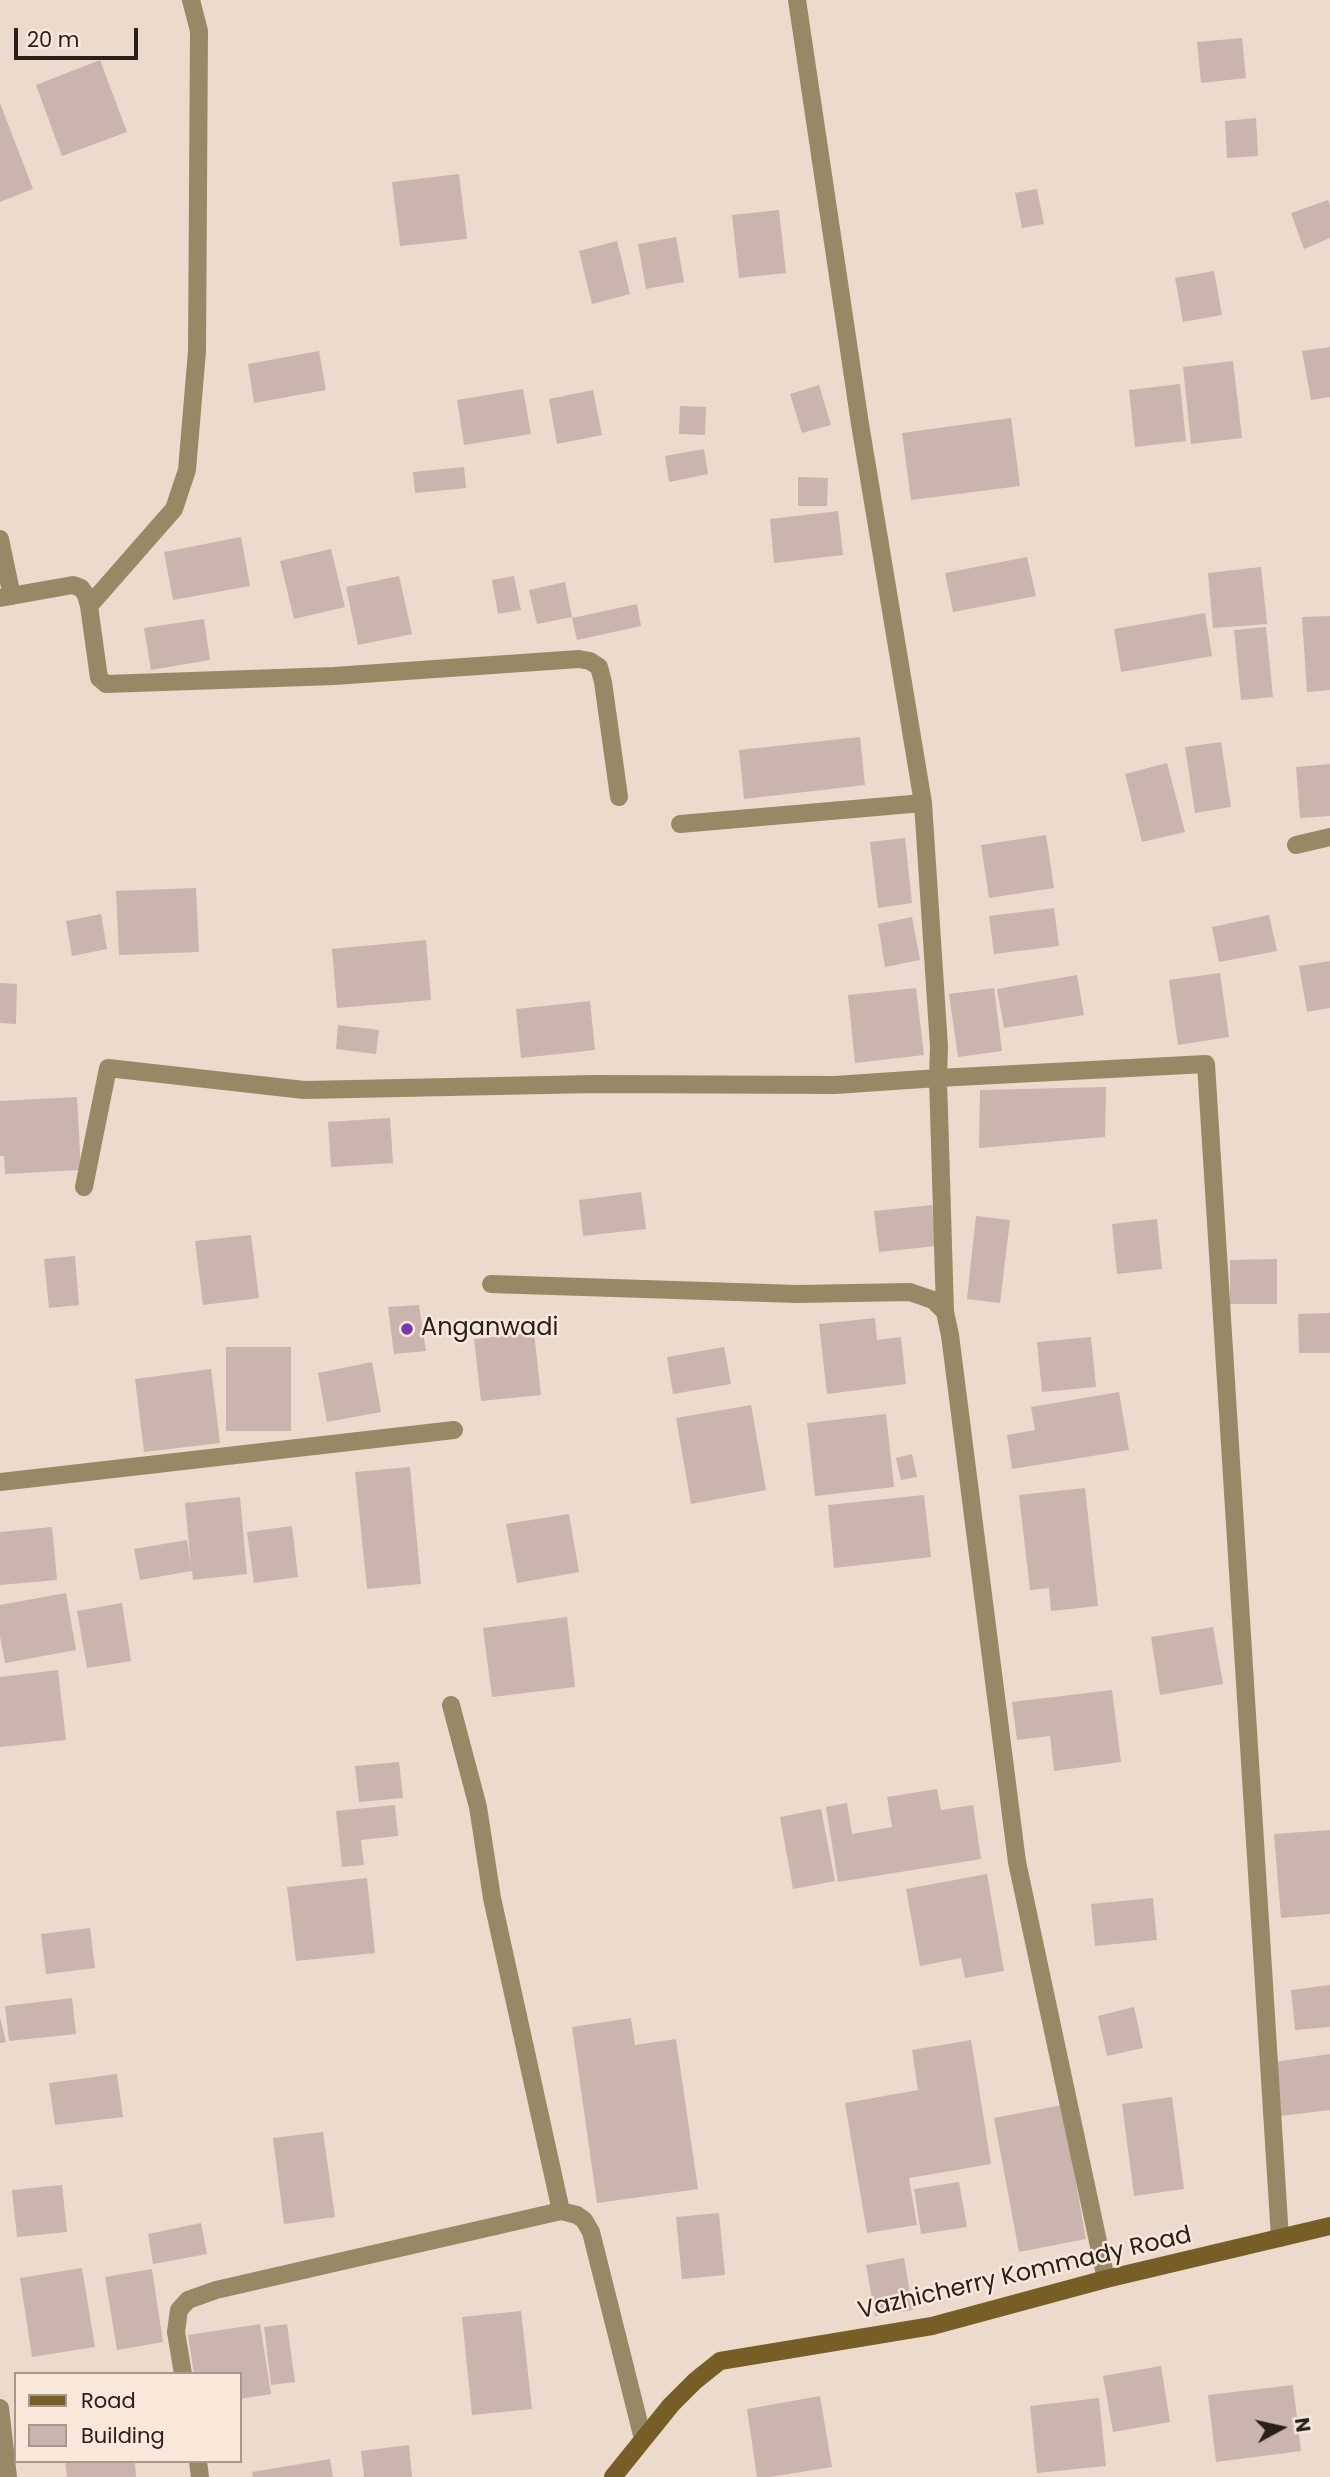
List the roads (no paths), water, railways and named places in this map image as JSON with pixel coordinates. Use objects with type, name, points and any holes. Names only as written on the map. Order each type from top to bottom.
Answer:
[{"type":"main road","name":"Vazhicherry Kommady Road","points":[[612,2477],[679,2397],[720,2361],[932,2326],[1107,2279],[1330,2226]]},
{"type":"street","points":[[89,606],[174,509],[187,470],[197,351],[199,30],[191,0]]},
{"type":"street","points":[[797,0],[860,424],[923,803],[939,1046],[945,1312],[954,1362],[1017,1862],[1107,2279]]},
{"type":"street","points":[[0,539],[6,597],[73,586],[81,588],[89,606],[95,664],[99,678],[106,684],[334,676],[579,659],[590,661],[599,667],[603,682],[619,797]]},
{"type":"street","points":[[680,824],[923,803]]},
{"type":"street","points":[[1296,845],[1330,837]]},
{"type":"street","points":[[84,1187],[108,1068],[304,1090],[594,1084],[835,1085],[1206,1064],[1280,2238]]},
{"type":"street","points":[[491,1284],[797,1294],[910,1292],[933,1300],[945,1312]]},
{"type":"street","points":[[0,1482],[454,1430]]},
{"type":"street","points":[[451,1705],[478,1807],[492,1898],[561,2211]]},
{"type":"street","points":[[183,2372],[176,2332],[179,2310],[188,2300],[216,2290],[561,2211],[577,2215],[584,2220],[591,2232],[643,2439]]},
{"type":"street","points":[[0,2408],[8,2477]]},
{"type":"place","name":"Anganwadi","points":[[407,1329]]}]
